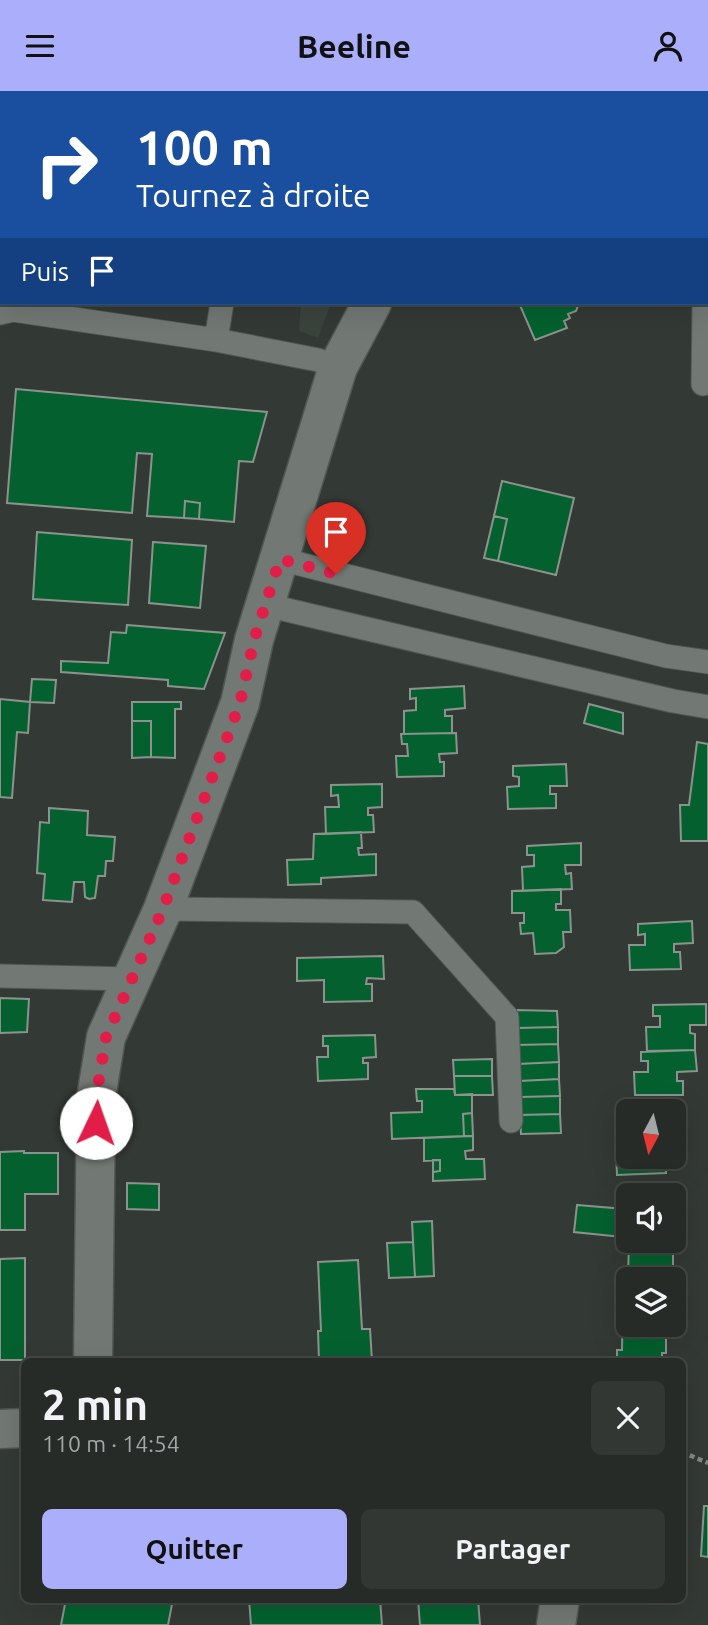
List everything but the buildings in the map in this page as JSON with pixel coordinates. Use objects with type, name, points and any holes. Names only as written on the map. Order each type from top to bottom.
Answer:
[{"type":"street","points":[[93,1358],[96,1098],[106,1037],[163,909],[240,703],[254,640],[338,367],[371,305]]},
{"type":"street","points":[[0,1429],[21,1428]]},
{"type":"street","points":[[556,1625],[560,1603]]},
{"type":"lane","points":[[216,340],[222,305]]},
{"type":"lane","points":[[703,384],[704,305]]},
{"type":"lane","points":[[0,313],[13,310],[216,340],[318,360],[338,367]]},
{"type":"lane","points":[[280,559],[653,653],[708,662]]},
{"type":"lane","points":[[266,605],[708,707]]},
{"type":"lane","points":[[163,909],[413,912],[508,1017],[511,1121]]},
{"type":"lane","points":[[0,977],[131,979]]},
{"type":"path","points":[[686,1454],[708,1463]]},
{"type":"shaded area","points":[[301,305],[330,305],[318,338],[299,331]]},
{"type":"route","points":[[96,1123],[96,1098],[106,1037],[163,909],[240,703],[254,640],[280,559],[336,574]]}]
